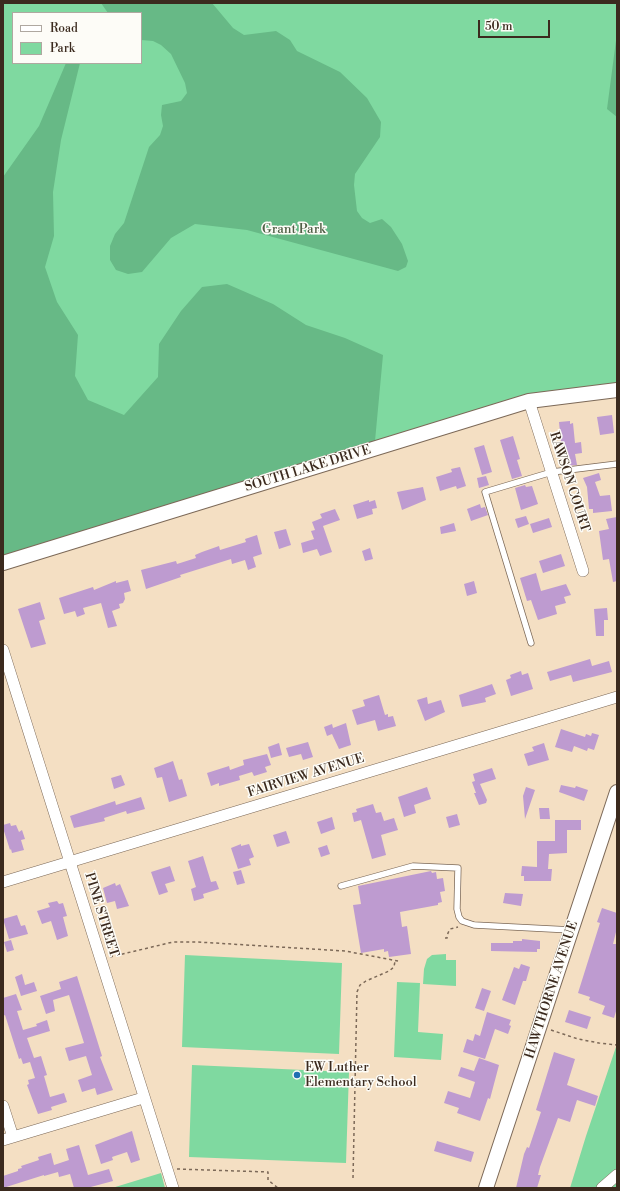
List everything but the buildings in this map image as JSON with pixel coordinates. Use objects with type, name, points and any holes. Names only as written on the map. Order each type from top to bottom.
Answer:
[{"type":"street","name":"SOUTH LAKE DRIVE","points":[[3,563],[529,401],[617,390]]},
{"type":"street","name":"RAWSON COURT","points":[[529,401],[583,571]]},
{"type":"street","name":"PINE STREET","points":[[3,650],[143,1098],[173,1188]]},
{"type":"street","name":"FAIRVIEW AVENUE","points":[[3,882],[617,697]]},
{"type":"street","name":"HAWTHORNE AVENUE","points":[[486,1188],[617,792]]},
{"type":"street","points":[[3,1106],[8,1139],[143,1098]]},
{"type":"street","points":[[602,1188],[617,1175]]},
{"type":"lane","points":[[531,643],[485,492],[552,472],[617,464]]},
{"type":"lane","points":[[341,886],[414,866],[458,868],[457,909],[459,917],[468,924],[571,930]]},
{"type":"path","points":[[445,938],[447,938],[450,929],[474,925]]},
{"type":"path","points":[[108,957],[173,942],[198,942],[345,951],[397,961],[394,967],[389,971],[360,985],[357,992],[353,1178]]},
{"type":"path","points":[[547,1028],[585,1040],[617,1045]]},
{"type":"path","points":[[175,1169],[268,1172],[268,1180],[278,1188]]},
{"type":"green space","name":"Grant Park","points":[[3,3],[617,3],[617,383],[3,556]]},
{"type":"green space","points":[[101,3],[212,3],[233,28],[244,35],[276,31],[290,40],[297,51],[340,72],[367,98],[381,122],[380,137],[355,174],[354,185],[357,211],[362,218],[370,223],[382,219],[391,227],[402,244],[408,261],[406,267],[398,271],[247,230],[195,224],[171,238],[142,272],[128,274],[116,270],[110,260],[110,246],[115,234],[124,223],[149,147],[160,135],[163,126],[161,115],[162,105],[181,101],[187,93],[185,83],[171,54],[161,45],[153,41],[142,40],[142,12],[107,12]]},
{"type":"green space","points":[[617,33],[617,117],[607,109]]},
{"type":"green space","points":[[66,64],[80,64],[61,140],[53,192],[54,236],[45,267],[57,302],[78,335],[75,376],[88,400],[124,415],[158,377],[159,344],[181,311],[202,287],[227,284],[273,304],[306,325],[345,338],[383,355],[375,441],[3,556],[3,177],[39,126]]},
{"type":"green space","points":[[446,954],[446,960],[456,960],[456,986],[423,984],[424,969],[427,959],[432,955]]},
{"type":"green space","points":[[185,955],[342,963],[339,1054],[182,1047]]},
{"type":"green space","points":[[397,982],[420,983],[418,1032],[443,1034],[441,1060],[394,1057]]},
{"type":"green space","points":[[617,1044],[617,1188],[570,1188],[586,1136]]},
{"type":"green space","points":[[192,1065],[349,1072],[346,1163],[189,1157]]},
{"type":"green space","points":[[161,1173],[165,1188],[112,1188]]},
{"type":"place","name":"EW Luther Elementary School","points":[[297,1075]]}]
